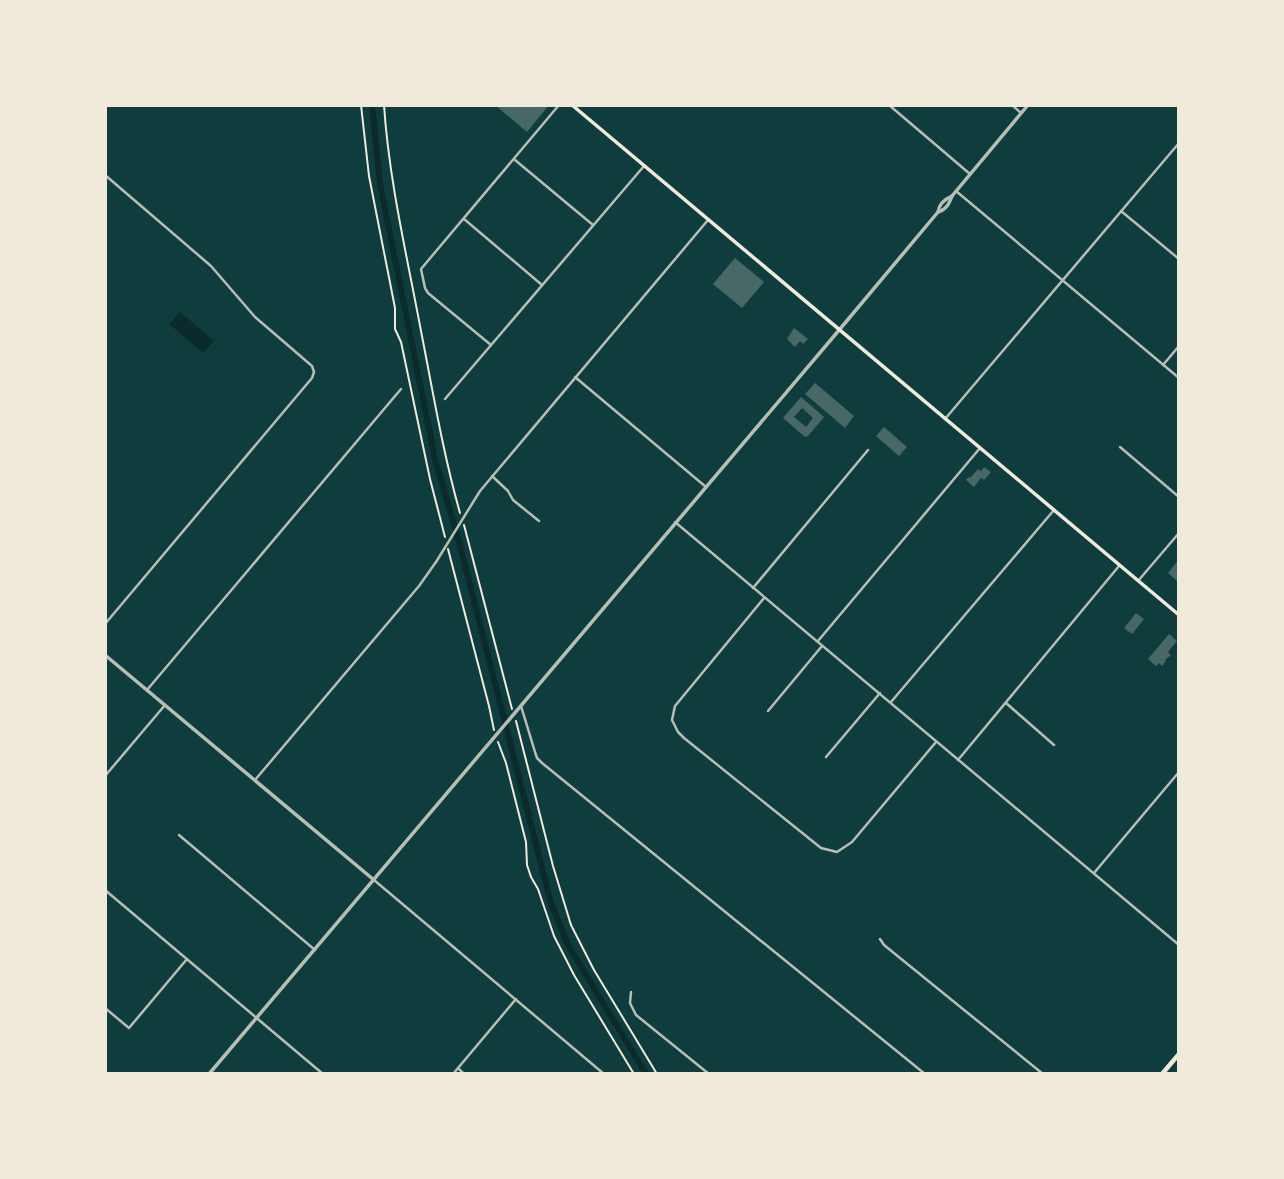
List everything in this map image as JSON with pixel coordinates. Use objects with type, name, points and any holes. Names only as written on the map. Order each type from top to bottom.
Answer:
[{"type":"main road","points":[[572,105],[1179,615]]},
{"type":"main road","points":[[1162,1074],[1179,1054]]},
{"type":"street","points":[[491,345],[428,293],[421,269],[559,105]]},
{"type":"street","points":[[888,105],[970,174]]},
{"type":"street","points":[[1012,105],[1021,113]]},
{"type":"street","points":[[209,1074],[938,212],[943,211],[949,204],[952,196],[1028,105]]},
{"type":"street","points":[[946,419],[1178,145]]},
{"type":"street","points":[[514,159],[593,225]]},
{"type":"street","points":[[445,399],[644,166]]},
{"type":"street","points":[[105,175],[211,265],[255,317],[312,366],[314,372],[312,378],[105,624]]},
{"type":"street","points":[[956,191],[1179,378]]},
{"type":"street","points":[[1121,211],[1179,259]]},
{"type":"street","points":[[464,219],[542,285]]},
{"type":"street","points":[[255,780],[419,586],[492,476],[708,220]]},
{"type":"street","points":[[1163,365],[1179,346]]},
{"type":"street","points":[[575,377],[706,487]]},
{"type":"street","points":[[147,690],[401,389]]},
{"type":"street","points":[[1120,447],[1179,497]]},
{"type":"street","points":[[818,641],[981,448]]},
{"type":"street","points":[[753,588],[868,450]]},
{"type":"street","points":[[492,476],[508,491],[513,500],[539,521]]},
{"type":"street","points":[[891,702],[1054,510]]},
{"type":"street","points":[[675,522],[1179,945]]},
{"type":"street","points":[[1138,581],[1179,533]]},
{"type":"street","points":[[958,760],[1120,565]]},
{"type":"street","points":[[765,597],[679,699],[672,713],[672,720],[678,732],[694,747],[821,848],[837,852],[852,842],[936,742]]},
{"type":"street","points":[[768,710],[822,645]]},
{"type":"street","points":[[105,654],[604,1074]]},
{"type":"street","points":[[826,757],[880,694]]},
{"type":"street","points":[[1006,703],[1054,745]]},
{"type":"street","points":[[105,776],[165,705]]},
{"type":"street","points":[[521,706],[537,758],[542,763],[925,1074]]},
{"type":"street","points":[[1094,873],[1179,772]]},
{"type":"street","points":[[179,835],[316,950]]},
{"type":"street","points":[[105,890],[323,1074]]},
{"type":"street","points":[[880,939],[1042,1074]]},
{"type":"street","points":[[105,1008],[129,1028],[187,959]]},
{"type":"street","points":[[631,992],[630,1003],[636,1015],[709,1074]]},
{"type":"street","points":[[453,1074],[516,999]]},
{"type":"street","points":[[458,1068],[464,1074]]},
{"type":"path","points":[[361,105],[369,176],[395,308],[395,329],[401,342],[430,479],[448,539]]},
{"type":"path","points":[[384,105],[397,208],[439,425],[460,513]]},
{"type":"path","points":[[464,526],[511,708]]},
{"type":"path","points":[[449,552],[494,729]]},
{"type":"path","points":[[516,723],[571,925],[594,970],[657,1074]]},
{"type":"path","points":[[498,743],[526,842],[527,865],[554,936],[574,975],[634,1074]]},
{"type":"water","points":[[180,312],[214,341],[203,353],[169,324]]},
{"type":"building","points":[[495,105],[549,105],[527,132]]},
{"type":"building","points":[[735,258],[764,282],[742,308],[713,284]]},
{"type":"building","points":[[794,328],[808,339],[803,344],[800,341],[795,347],[787,339]]},
{"type":"building","points":[[815,383],[854,416],[845,428],[805,394]]},
{"type":"building","points":[[801,397],[824,417],[805,437],[783,418]],"holes":[[[802,408],[813,418],[806,427],[794,417]]]},
{"type":"building","points":[[884,427],[907,447],[899,456],[876,436]]},
{"type":"building","points":[[984,467],[991,472],[984,480],[981,478],[974,487],[966,480]]},
{"type":"building","points":[[1179,559],[1179,580],[1178,582],[1168,573]]},
{"type":"building","points":[[1136,613],[1144,619],[1132,634],[1124,628]]},
{"type":"building","points":[[1169,634],[1177,641],[1162,666],[1159,663],[1156,666],[1148,659]]},
{"type":"waterway","points":[[372,105],[380,184],[435,459],[459,542],[551,903],[568,945],[646,1074]]}]
